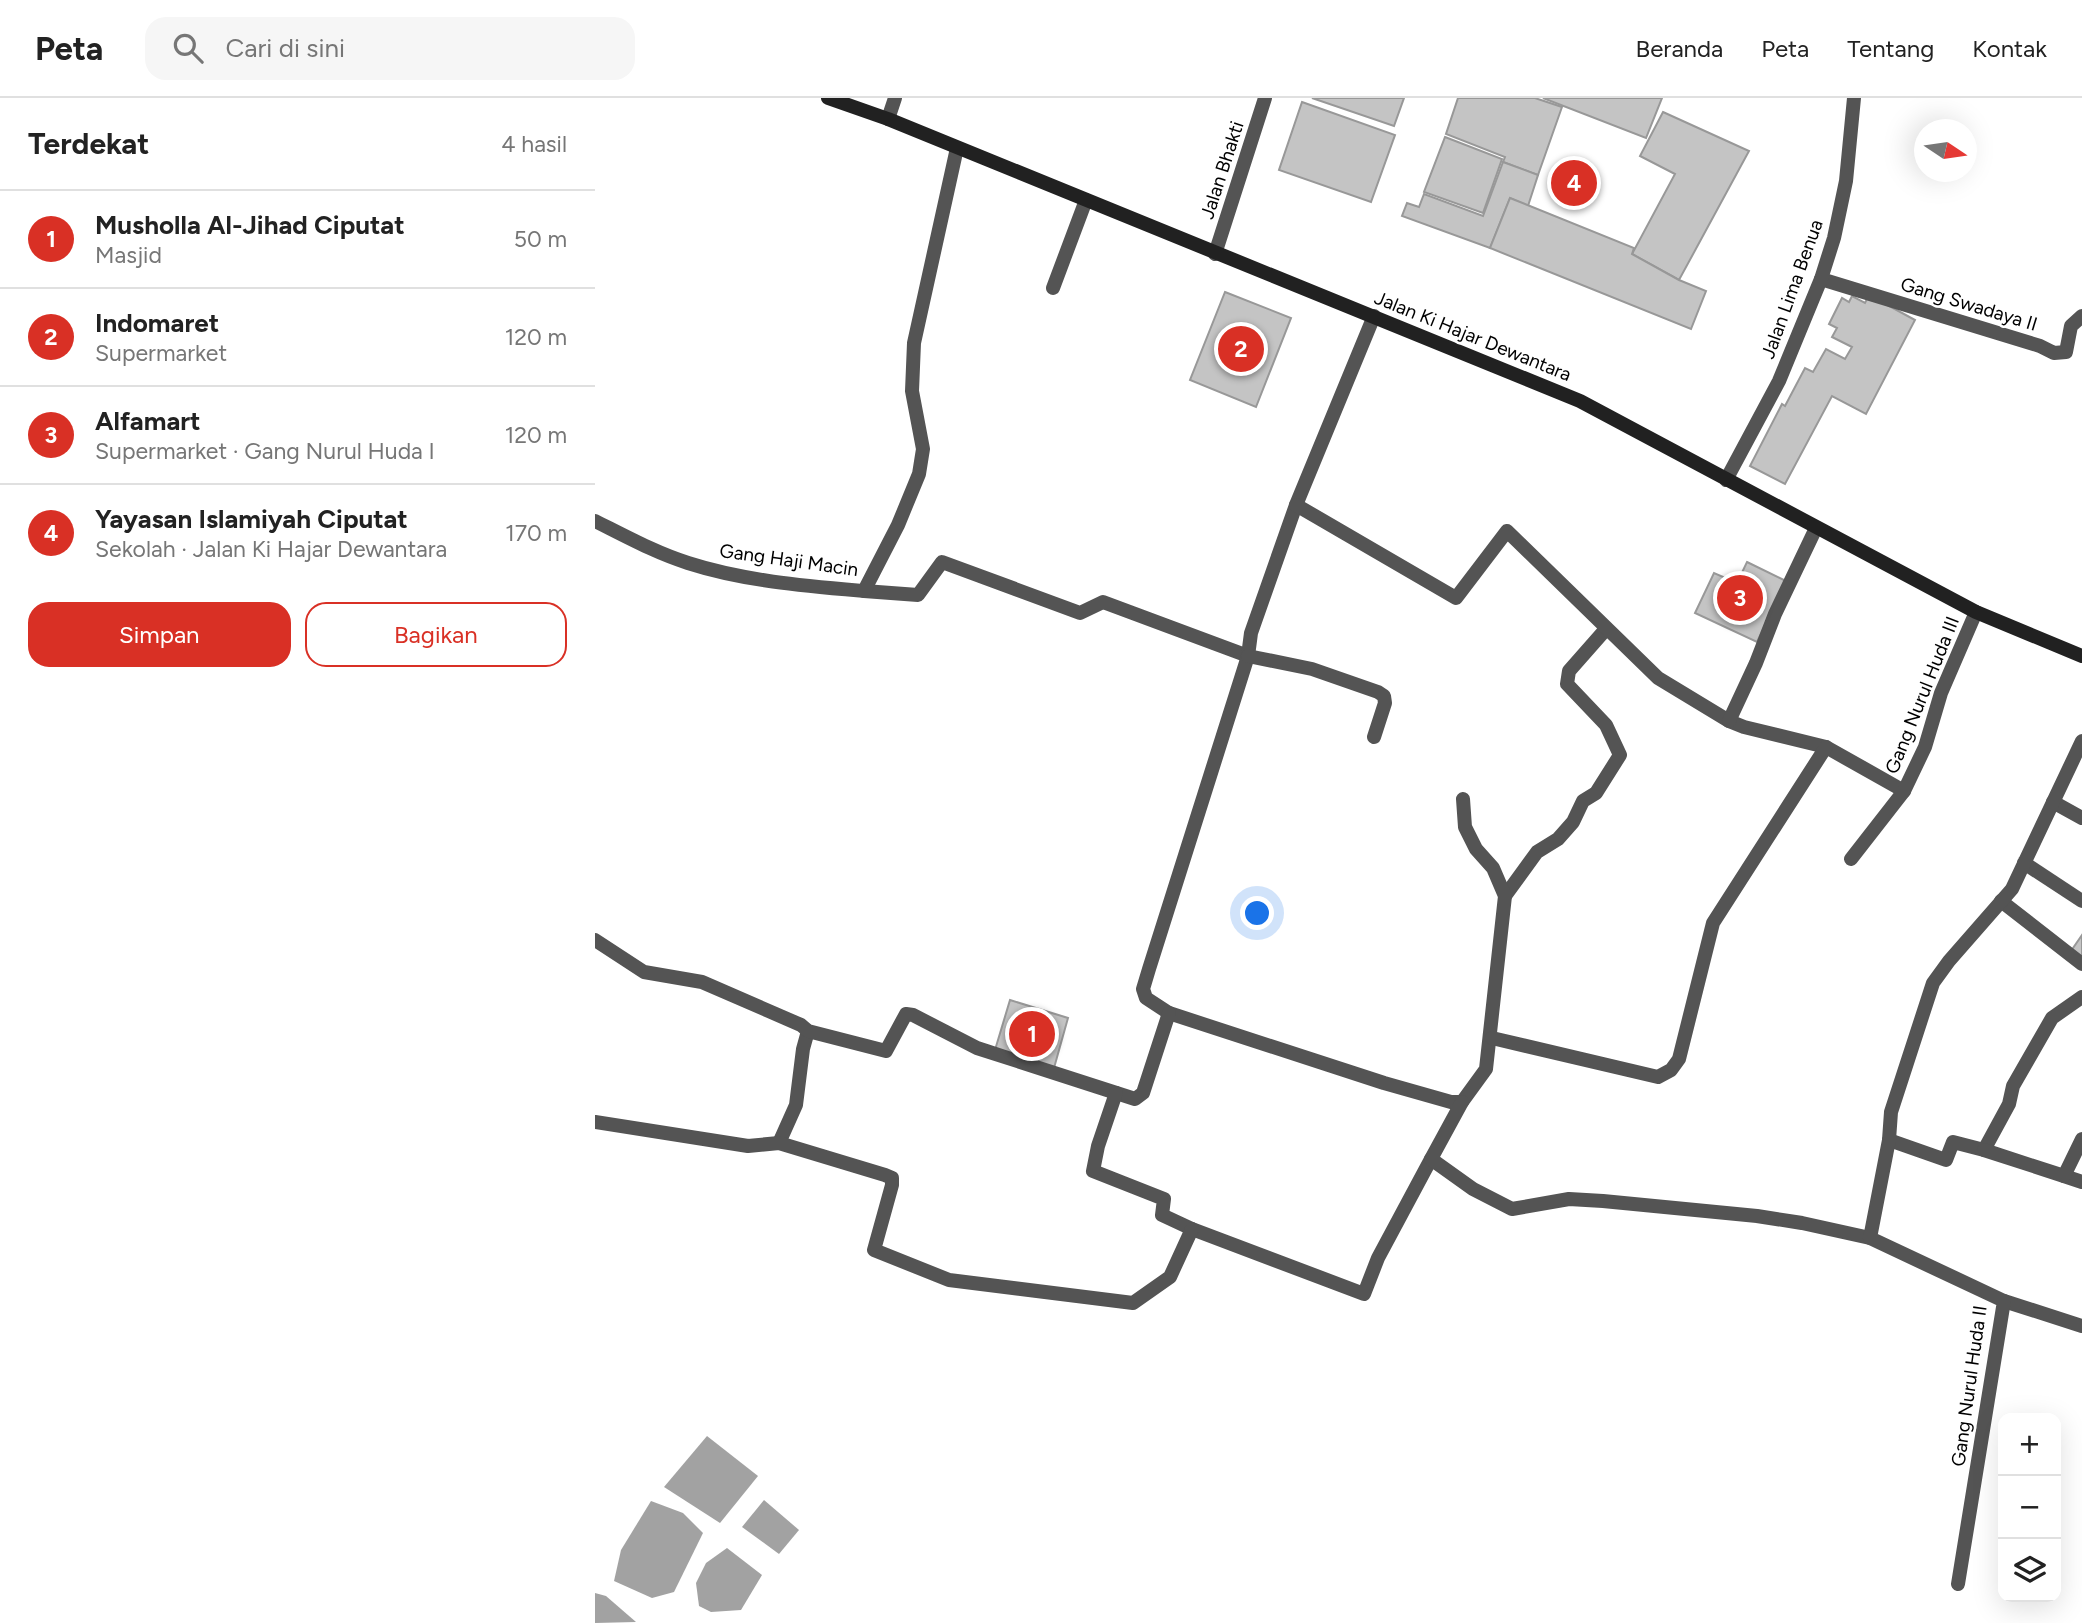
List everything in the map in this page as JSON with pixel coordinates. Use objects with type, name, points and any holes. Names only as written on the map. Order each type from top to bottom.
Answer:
[{"type":"main road","name":"Jalan Ki Hajar Dewantara","points":[[828,98],[888,119],[1580,401],[1976,612],[2082,656]]},
{"type":"street","points":[[888,119],[895,98]]},
{"type":"street","name":"Jalan Bhakti","points":[[1215,254],[1265,98]]},
{"type":"street","name":"Jalan Lima Benua","points":[[1726,480],[1779,381],[1835,238],[1846,181],[1854,98]]},
{"type":"street","name":"Gang Haji Macin","points":[[595,521],[688,563],[737,575],[864,591],[898,525],[919,474],[923,449],[912,391],[914,343],[957,148]]},
{"type":"street","points":[[1053,288],[1086,200]]},
{"type":"street","name":"Gang Swadaya II","points":[[1821,279],[2040,346],[2054,353],[2066,352],[2071,326],[2082,316]]},
{"type":"street","points":[[1374,316],[1296,505],[1251,633],[1248,656],[1143,989],[1146,998],[1169,1013],[1384,1083],[1451,1102],[1462,1102]]},
{"type":"street","points":[[1296,505],[1456,598],[1507,531],[1658,678],[1729,721],[1826,747],[1904,791]]},
{"type":"street","points":[[1729,721],[1816,528]]},
{"type":"street","points":[[864,591],[918,595],[942,562],[1080,613],[1103,602],[1248,656],[1312,669],[1378,692],[1384,696],[1385,703],[1374,737]]},
{"type":"street","name":"Gang Nurul Huda III","points":[[1851,859],[1904,791],[1925,747],[1941,693],[1976,612]]},
{"type":"street","points":[[1505,896],[1537,852],[1558,839],[1573,822],[1583,801],[1596,793],[1620,755],[1606,725],[1578,699],[1567,684],[1569,671],[1607,629]]},
{"type":"street","points":[[1870,1238],[1889,1139],[1891,1112],[1933,983],[2012,889],[2082,741]]},
{"type":"street","points":[[1492,1038],[1658,1077],[1671,1070],[1679,1059],[1713,923],[1826,747]]},
{"type":"street","points":[[1116,1093],[1098,1146],[1093,1171],[1164,1199],[1162,1215],[1192,1229],[1364,1294],[1378,1258],[1431,1159],[1462,1102],[1486,1069],[1492,1038],[1505,896],[1493,868],[1476,849],[1465,827],[1463,799]]},
{"type":"street","points":[[2053,802],[2082,818]]},
{"type":"street","points":[[2024,863],[2082,901]]},
{"type":"street","points":[[2001,901],[2082,964]]},
{"type":"street","points":[[595,940],[644,972],[702,982],[801,1025],[808,1031],[886,1051],[906,1014],[913,1015],[977,1048],[1135,1099],[1143,1093],[1169,1013]]},
{"type":"street","points":[[1984,1150],[2009,1104],[2013,1086],[2052,1018],[2082,997]]},
{"type":"street","points":[[779,1143],[796,1105],[808,1031]]},
{"type":"street","points":[[595,1122],[748,1146],[779,1143],[892,1178],[893,1185],[874,1250],[949,1280],[1133,1303],[1170,1277],[1192,1229]]},
{"type":"street","points":[[1889,1139],[1946,1160],[1953,1142],[2082,1182]]},
{"type":"street","points":[[2064,1176],[2082,1139]]},
{"type":"street","name":"Gang Nurul Huda II","points":[[1431,1159],[1473,1189],[1512,1209],[1569,1199],[1757,1216],[1802,1223],[1870,1238],[2004,1301],[1958,1584]]},
{"type":"street","points":[[2004,1301],[2082,1326]]},
{"type":"shaded area","points":[[707,1436],[758,1476],[720,1523],[664,1487]]},
{"type":"shaded area","points":[[764,1500],[799,1530],[779,1554],[742,1527]]},
{"type":"shaded area","points":[[651,1501],[683,1513],[703,1533],[674,1592],[652,1598],[614,1581],[621,1550]]},
{"type":"shaded area","points":[[727,1548],[762,1575],[741,1610],[711,1612],[699,1606],[696,1583],[706,1563]]},
{"type":"shaded area","points":[[595,1593],[606,1596],[636,1622],[595,1623]]},
{"type":"building","points":[[1312,98],[1404,98],[1394,126]]},
{"type":"building","points":[[1458,98],[1535,98],[1562,107],[1538,175],[1503,162],[1505,157],[1446,134]]},
{"type":"building","points":[[1543,98],[1662,98],[1646,138]]},
{"type":"building","points":[[1302,102],[1395,135],[1371,202],[1279,170]]},
{"type":"building","points":[[1663,112],[1749,151],[1679,280],[1632,254],[1675,174],[1640,156]]},
{"type":"building","points":[[1445,137],[1502,159],[1483,213],[1424,192]]},
{"type":"building","points":[[1503,162],[1538,175],[1528,206],[1510,198],[1490,248],[1402,216],[1407,203],[1419,207],[1424,194],[1483,216]]},
{"type":"building","points":[[1510,198],[1634,248],[1632,254],[1679,280],[1706,291],[1691,329],[1490,248]]},
{"type":"building","points":[[1225,292],[1291,318],[1256,407],[1190,380]]},
{"type":"building","points":[[1869,295],[1915,320],[1866,414],[1832,396],[1785,484],[1750,466],[1782,404],[1785,406],[1805,368],[1813,372],[1826,349],[1845,359],[1852,347],[1832,337],[1837,328],[1829,324],[1842,298],[1849,302],[1852,296],[1865,303]]},
{"type":"building","points":[[1747,562],[1786,581],[1757,642],[1695,613],[1714,573],[1737,583]]},
{"type":"building","points":[[2082,935],[2082,959],[2071,951]]},
{"type":"building","points":[[1010,1000],[1068,1018],[1054,1068],[995,1050]]},
{"type":"place","name":"Yayasan Islamiyah Ciputat","points":[[1574,183]]},
{"type":"place","name":"Indomaret","points":[[1241,349]]},
{"type":"place","name":"Alfamart","points":[[1740,598]]},
{"type":"place","name":"Musholla Al-Jihad Ciputat","points":[[1032,1034]]}]
